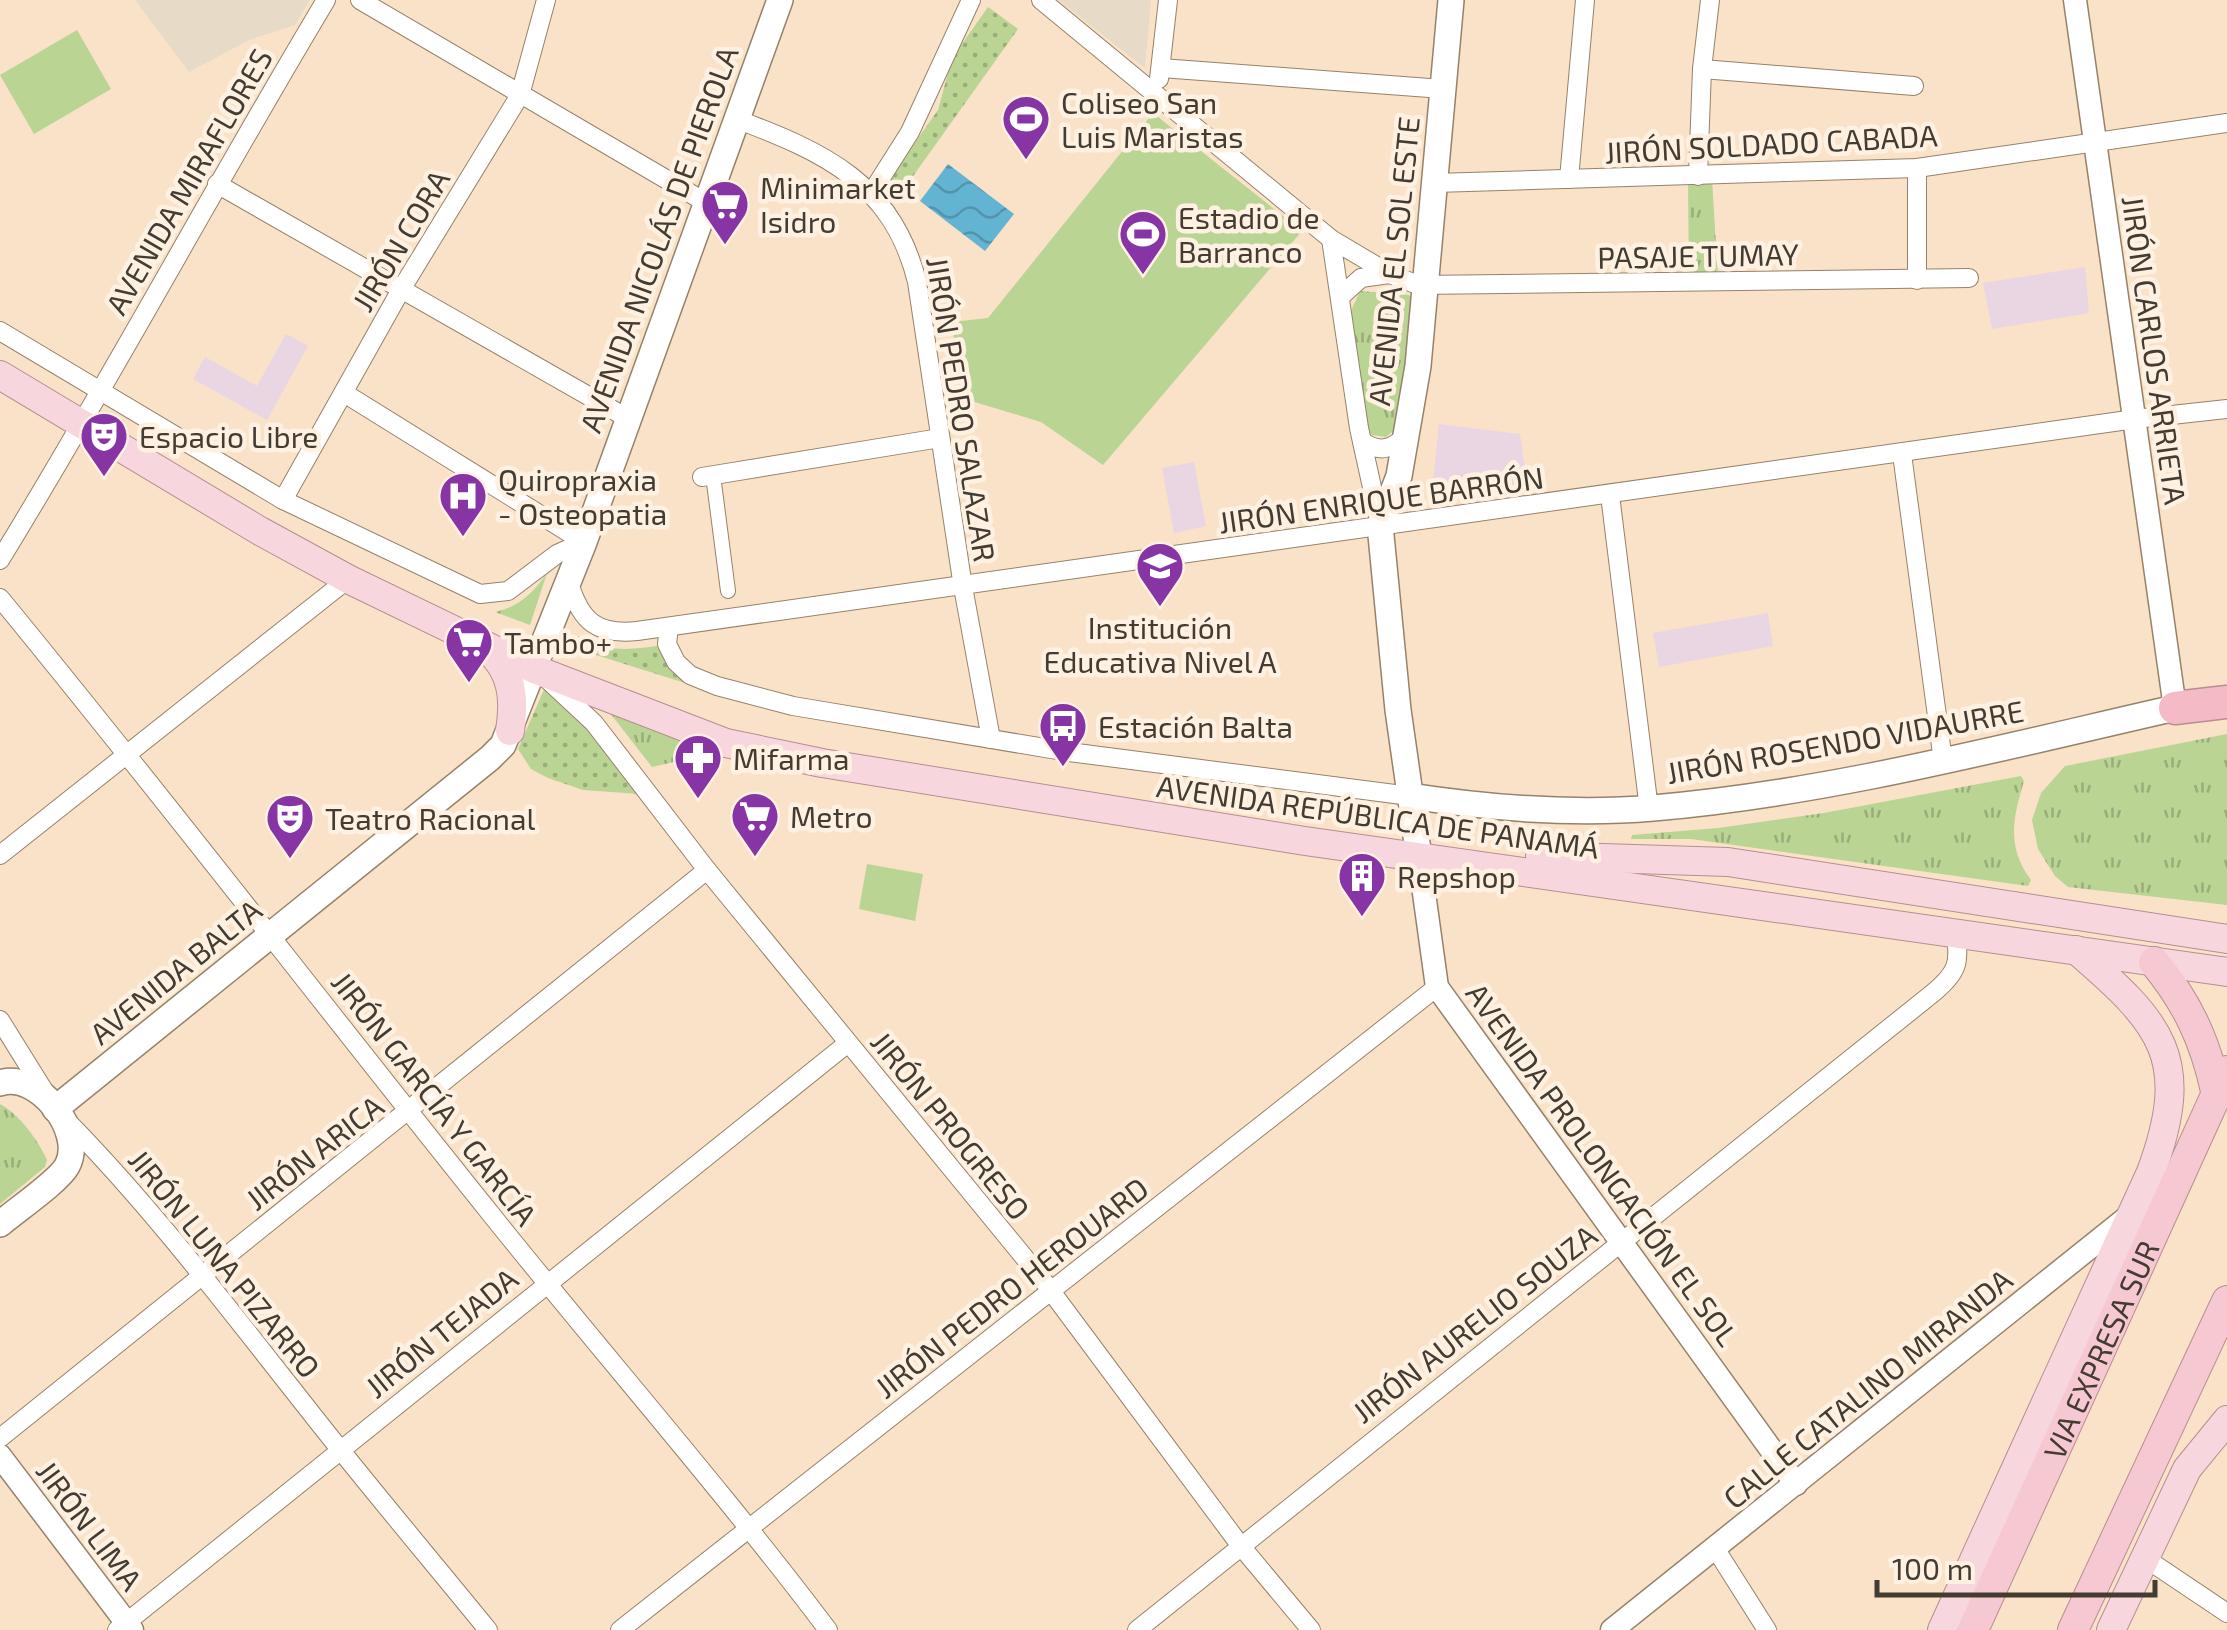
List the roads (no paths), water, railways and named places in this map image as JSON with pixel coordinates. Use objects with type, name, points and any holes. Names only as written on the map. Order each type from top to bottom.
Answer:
[{"type":"highway","points":[[2176,708],[2227,702]]},
{"type":"highway","points":[[2154,962],[2190,1012],[2222,1081]]},
{"type":"highway","name":"VIA EXPRESA SUR","points":[[1973,1630],[2222,1081]]},
{"type":"highway","points":[[2073,1630],[2227,1301]]},
{"type":"main road","name":"AVENIDA NICOLÁS DE PIEROLA","points":[[534,669],[584,542],[780,0]]},
{"type":"main road","name":"AVENIDA EL SOL ESTE","points":[[1418,847],[1380,525],[1399,476],[1408,433],[1427,286],[1451,0]]},
{"type":"main road","points":[[0,375],[260,532],[461,633],[491,653],[504,668],[513,697],[510,731]]},
{"type":"main road","name":"AVENIDA REPÚBLICA DE PANAMÁ","points":[[461,633],[534,669],[726,743],[775,754],[1418,847],[2227,972]]},
{"type":"main road","name":"AVENIDA BALTA","points":[[55,1109],[490,758],[510,731],[534,669]]},
{"type":"main road","name":"JIRÓN ROSENDO VIDAURRE","points":[[1410,796],[1558,810],[1649,808],[1736,798],[1943,761],[2176,708]]},
{"type":"main road","name":"AVENIDA REPÚBLICA DE PANAMÁ","points":[[1418,847],[1543,857],[1728,862],[2227,939]]},
{"type":"main road","points":[[1942,1630],[2167,1129],[2171,1087],[2168,1060],[2155,1031],[2134,1002],[2075,949]]},
{"type":"main road","points":[[0,1083],[17,1080],[30,1084],[55,1109],[70,1136],[71,1154],[66,1169],[0,1224]]},
{"type":"main road","points":[[2112,1630],[2188,1469],[2227,1420]]},
{"type":"street","name":"AVENIDA MIRAFLORES","points":[[0,560],[82,426],[217,184],[326,0]]},
{"type":"street","points":[[360,0],[705,202]]},
{"type":"street","name":"JIRÓN CORA","points":[[283,500],[402,288],[520,95],[546,0]]},
{"type":"street","points":[[872,192],[910,132],[971,0]]},
{"type":"street","name":"PASAJE TUMAY","points":[[1042,0],[1331,239],[1390,274],[1427,286],[1969,278]]},
{"type":"street","points":[[1158,96],[1168,0]]},
{"type":"street","points":[[1569,179],[1585,0]]},
{"type":"street","points":[[1698,176],[1702,69],[1710,0]]},
{"type":"street","name":"JIRÓN CARLOS ARRIETA","points":[[2075,0],[2176,708]]},
{"type":"street","points":[[1160,68],[1443,90]]},
{"type":"street","points":[[1702,69],[1914,86]]},
{"type":"street","name":"JIRÓN PEDRO SALAZAR","points":[[736,119],[785,137],[828,160],[872,192],[908,246],[991,739]]},
{"type":"street","name":"JIRÓN SOLDADO CABADA","points":[[1436,183],[1917,168],[2227,124]]},
{"type":"street","points":[[1917,168],[1918,280]]},
{"type":"street","points":[[217,184],[627,418]]},
{"type":"street","name":"AVENIDA EL SOL ESTE","points":[[1331,239],[1362,441],[1380,525]]},
{"type":"street","points":[[1340,297],[1361,278],[1390,274]]},
{"type":"street","points":[[0,331],[283,500],[457,584],[488,595],[508,592],[557,554],[584,542]]},
{"type":"street","points":[[344,394],[584,542]]},
{"type":"street","name":"JIRÓN ENRIQUE BARRÓN","points":[[568,583],[588,620],[603,630],[622,633],[2227,408]]},
{"type":"street","points":[[1362,441],[1385,449],[1397,445],[1408,433]]},
{"type":"street","points":[[728,591],[708,476],[940,438]]},
{"type":"street","points":[[1902,454],[1943,761]]},
{"type":"street","points":[[1610,495],[1649,808]]},
{"type":"street","points":[[0,855],[348,579]]},
{"type":"street","name":"JIRÓN GARCÍA Y GARCÍA","points":[[0,598],[546,1283],[750,1527],[828,1630]]},
{"type":"street","name":"AVENIDA REPÚBLICA DE PANAMÁ","points":[[669,627],[667,644],[676,662],[700,680],[793,706],[991,739],[1410,796]]},
{"type":"street","name":"JIRÓN PROGRESO","points":[[534,669],[594,723],[708,870],[1051,1290],[1240,1544],[1311,1630]]},
{"type":"street","name":"JIRÓN ROSENDO VIDAURRE","points":[[2176,708],[2227,690]]},
{"type":"street","name":"AVENIDA PROLONGACIÓN EL SOL","points":[[1418,847],[1437,987],[1796,1484]]},
{"type":"street","name":"JIRÓN ARICA","points":[[0,1438],[708,870]]},
{"type":"street","name":"JIRÓN AURELIO SOUZA","points":[[1137,1630],[1952,977],[1958,954],[1954,932]]},
{"type":"street","name":"JIRÓN PEDRO HEROUARD","points":[[620,1630],[1437,987]]},
{"type":"street","name":"JIRÓN LUNA PIZARRO","points":[[0,1020],[55,1109],[112,1167],[203,1276],[488,1630]]},
{"type":"street","name":"JIRÓN TEJADA","points":[[125,1628],[340,1449],[848,1043]]},
{"type":"street","name":"CALLE CATALINO MIRANDA","points":[[1612,1630],[2131,1214],[2147,1206],[2164,1206]]},
{"type":"street","name":"JIRÓN LIMA","points":[[0,1456],[125,1628]]},
{"type":"street","points":[[1715,1548],[1767,1630]]},
{"type":"street","points":[[2146,1558],[2227,1613]]},
{"type":"water","points":[[948,164],[1014,214],[985,251],[920,201]]},
{"type":"place","name":"Coliseo San Luis Maristas","points":[[1026,162]]},
{"type":"place","name":"Minimarket Isidro","points":[[725,246]]},
{"type":"place","name":"Estadio de Barranco","points":[[1143,276]]},
{"type":"place","name":"Espacio Libre","points":[[104,478]]},
{"type":"place","name":"Quiropraxia - Osteopatia","points":[[463,538]]},
{"type":"place","name":"Institución Educativa Nivel A","points":[[1160,608]]},
{"type":"place","name":"Tambo+","points":[[469,684]]},
{"type":"place","name":"Estación Balta","points":[[1063,768]]},
{"type":"place","name":"Mifarma","points":[[698,800]]},
{"type":"place","name":"Metro","points":[[755,858]]},
{"type":"place","name":"Teatro Racional","points":[[290,860]]},
{"type":"place","name":"Repshop","points":[[1362,918]]}]
